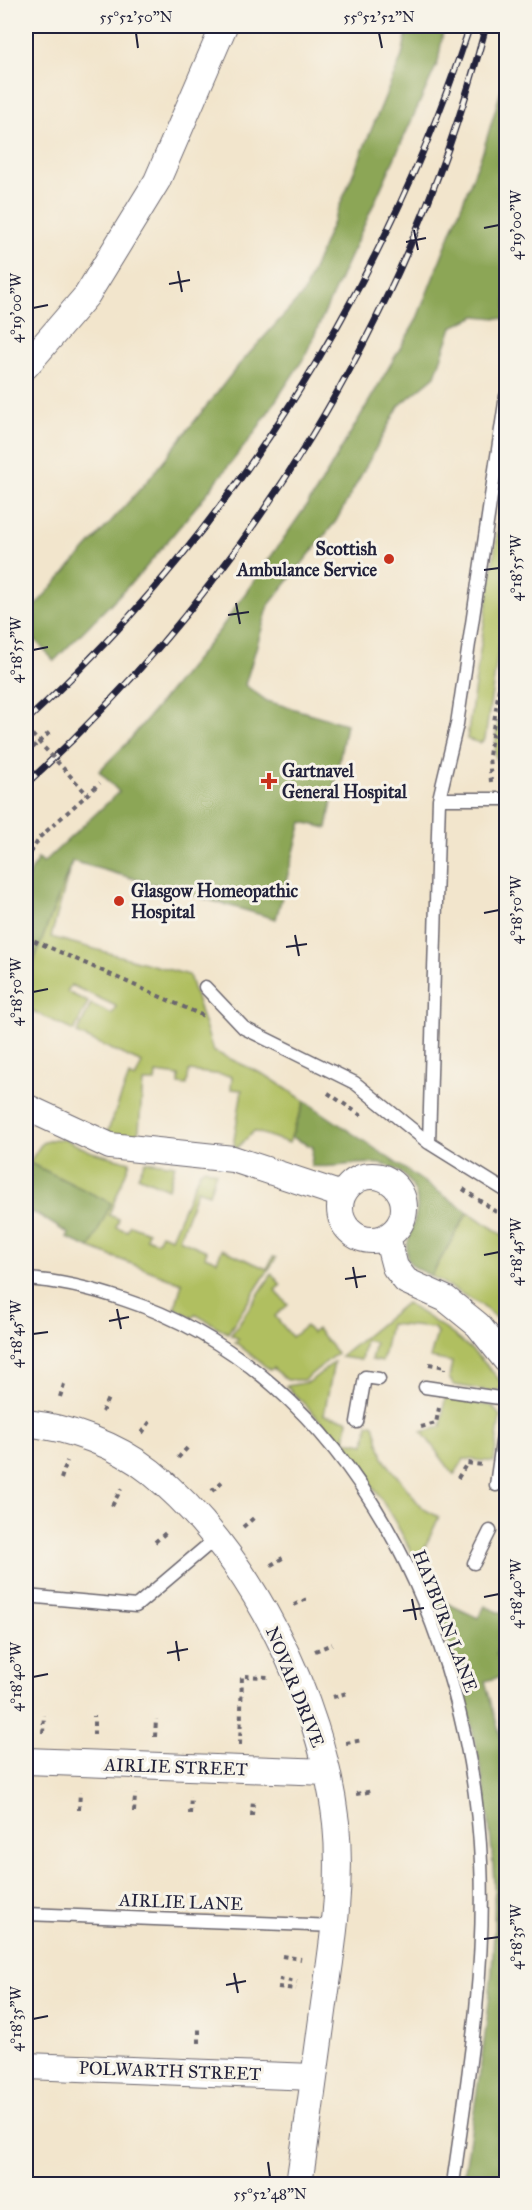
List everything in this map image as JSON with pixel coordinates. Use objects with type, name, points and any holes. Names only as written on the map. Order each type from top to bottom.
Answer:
[{"type":"street","points":[[26,366],[87,294],[157,181],[224,26]]},
{"type":"street","points":[[26,1107],[110,1146],[233,1159],[342,1195]]},
{"type":"street","points":[[376,1176],[394,1185],[404,1202],[404,1216],[398,1228],[387,1237],[372,1240],[357,1236],[345,1226],[340,1211],[342,1195],[350,1184],[362,1177],[376,1176]]},
{"type":"street","points":[[387,1237],[395,1267],[406,1281],[446,1299],[478,1325],[507,1360]]},
{"type":"street","name":"NOVAR DRIVE","points":[[26,1423],[78,1434],[115,1450],[150,1471],[188,1506],[215,1539],[252,1592],[278,1637],[312,1719],[327,1772],[336,1824],[335,1926],[299,2184]]},
{"type":"street","name":"AIRLIE STREET","points":[[26,1761],[327,1772]]},
{"type":"street","name":"POLWARTH STREET","points":[[26,2066],[314,2077]]},
{"type":"lane","points":[[429,1143],[439,799],[457,724],[507,396]]},
{"type":"lane","points":[[439,799],[507,799]]},
{"type":"lane","points":[[205,987],[244,1028],[355,1083],[429,1143],[507,1191]]},
{"type":"lane","name":"HAYBURN LANE","points":[[26,1279],[90,1288],[142,1305],[192,1327],[238,1356],[303,1413],[332,1445],[359,1479],[388,1528],[426,1614],[455,1692],[475,1801],[481,1859],[483,1927],[477,1996],[453,2184]]},
{"type":"lane","points":[[357,1422],[365,1377],[379,1379]]},
{"type":"lane","points":[[425,1387],[507,1400]]},
{"type":"lane","points":[[496,1485],[507,1414]]},
{"type":"lane","points":[[474,1563],[489,1530]]},
{"type":"lane","points":[[26,1596],[136,1606],[215,1539]]},
{"type":"lane","name":"AIRLIE LANE","points":[[26,1914],[335,1926]]},
{"type":"path","points":[[492,800],[489,756],[507,641]]},
{"type":"path","points":[[26,728],[87,794]]},
{"type":"path","points":[[26,754],[51,732]]},
{"type":"path","points":[[26,861],[40,837],[99,783]]},
{"type":"path","points":[[26,938],[233,1029],[244,1028]]},
{"type":"path","points":[[321,1089],[370,1122]]},
{"type":"path","points":[[457,1185],[507,1219]]},
{"type":"path","points":[[60,1397],[65,1381]]},
{"type":"path","points":[[102,1412],[109,1396]]},
{"type":"path","points":[[142,1433],[152,1419]]},
{"type":"path","points":[[178,1458],[189,1446]]},
{"type":"path","points":[[61,1479],[67,1461]]},
{"type":"path","points":[[212,1491],[225,1479]]},
{"type":"path","points":[[112,1506],[122,1489]]},
{"type":"path","points":[[243,1527],[256,1516]]},
{"type":"path","points":[[155,1542],[168,1531]]},
{"type":"path","points":[[271,1565],[286,1556]]},
{"type":"path","points":[[294,1605],[309,1598]]},
{"type":"path","points":[[315,1650],[332,1644]]},
{"type":"path","points":[[240,1769],[242,1676],[295,1677]]},
{"type":"path","points":[[333,1697],[350,1692]]},
{"type":"path","points":[[43,1733],[44,1715]]},
{"type":"path","points":[[94,1716],[94,1735]]},
{"type":"path","points":[[155,1737],[156,1719]]},
{"type":"path","points":[[346,1743],[363,1740]]},
{"type":"path","points":[[30,1808],[31,1791]]},
{"type":"path","points":[[355,1794],[373,1791]]},
{"type":"path","points":[[79,1810],[80,1792]]},
{"type":"path","points":[[134,1812],[135,1794]]},
{"type":"path","points":[[190,1814],[191,1796]]},
{"type":"path","points":[[252,1816],[253,1799]]},
{"type":"path","points":[[282,1956],[301,1959]]},
{"type":"path","points":[[279,1979],[297,1982]]},
{"type":"path","points":[[278,1987],[296,1989]]},
{"type":"path","points":[[199,2025],[199,2043]]},
{"type":"green space","points":[[408,26],[444,26],[438,62],[304,358],[253,435],[200,502],[142,572],[54,661],[26,630],[26,616],[149,479],[238,366],[303,294],[402,56]]},
{"type":"green space","points":[[506,74],[506,319],[476,316],[452,327],[435,376],[399,406],[336,521],[269,605],[245,685],[267,701],[346,724],[327,828],[302,822],[276,919],[72,861],[32,966],[26,963],[26,882],[38,858],[43,863],[119,792],[99,771],[127,743],[219,631],[316,492],[416,321],[483,151]]},
{"type":"green space","points":[[506,475],[506,598],[485,739],[480,743],[467,739]]},
{"type":"green space","points":[[505,687],[506,772],[499,772],[495,752],[496,733]]},
{"type":"green space","points":[[72,861],[51,937],[189,975],[213,1051],[267,1076],[305,1101],[289,1143],[254,1131],[235,1150],[234,1140],[242,1090],[231,1089],[232,1076],[189,1071],[187,1085],[179,1084],[179,1076],[156,1073],[155,1082],[143,1082],[139,1130],[134,1138],[107,1133],[129,1076],[135,1079],[142,1063],[77,1034],[91,1004],[112,1014],[116,1006],[71,985],[67,992],[88,1002],[74,1031],[26,1008],[26,963],[32,966]]},
{"type":"green space","points":[[305,1101],[468,1212],[431,1276],[413,1266],[407,1257],[408,1240],[415,1221],[417,1200],[414,1190],[405,1177],[394,1168],[382,1164],[311,1166],[313,1147],[291,1137]]},
{"type":"green space","points":[[54,1139],[66,1140],[92,1152],[130,1162],[109,1215],[119,1219],[116,1227],[127,1231],[130,1225],[148,1232],[146,1238],[157,1242],[161,1234],[171,1238],[200,1171],[205,1168],[216,1172],[209,1194],[197,1190],[179,1239],[207,1251],[205,1256],[217,1261],[222,1249],[267,1269],[273,1257],[276,1258],[228,1333],[195,1314],[193,1318],[175,1308],[182,1283],[90,1248],[110,1203],[29,1163],[42,1143]]},
{"type":"green space","points":[[26,1161],[111,1203],[90,1248],[67,1238],[69,1234],[37,1214],[26,1211]]},
{"type":"green space","points":[[145,1161],[175,1165],[168,1189],[138,1176]]},
{"type":"green space","points":[[468,1212],[506,1237],[506,1305],[496,1318],[481,1305],[431,1276]]},
{"type":"green space","points":[[272,1274],[281,1285],[275,1290],[288,1305],[275,1316],[292,1337],[306,1326],[312,1333],[317,1329],[337,1353],[304,1380],[287,1380],[273,1368],[270,1370],[235,1342],[239,1339],[231,1335]]},
{"type":"green space","points":[[406,1303],[471,1349],[504,1386],[495,1392],[454,1385],[449,1378],[452,1362],[430,1358],[437,1333],[434,1328],[390,1324],[382,1362],[371,1360],[375,1342],[365,1340],[361,1360],[340,1357]]},
{"type":"green space","points":[[334,1362],[324,1415],[348,1420],[345,1441],[365,1444],[368,1424],[374,1424],[383,1458],[422,1508],[439,1517],[417,1564],[391,1514],[360,1469],[325,1426],[286,1386],[309,1382]]},
{"type":"green space","points":[[445,1398],[492,1406],[500,1416],[494,1462],[464,1459],[454,1475],[422,1432],[441,1427]]},
{"type":"green space","points":[[430,1595],[478,1618],[485,1606],[506,1616],[506,1632],[496,1654],[506,1660],[506,1668],[500,1677],[485,1681],[506,1756],[506,2184],[463,2184],[490,1996],[494,1882],[487,1809],[474,1736],[454,1664]]},
{"type":"railway","points":[[26,721],[100,648],[169,570],[233,488],[292,402],[345,312],[393,219],[434,124],[470,26]]},
{"type":"railway","points":[[26,784],[106,705],[181,621],[249,532],[310,438],[365,340],[413,239],[453,134],[486,26]]},
{"type":"place","name":"Scottish Ambulance Service","points":[[389,559]]},
{"type":"place","name":"Gartnavel General Hospital","points":[[269,781]]},
{"type":"place","name":"Glasgow Homeopathic Hospital","points":[[119,901]]}]
